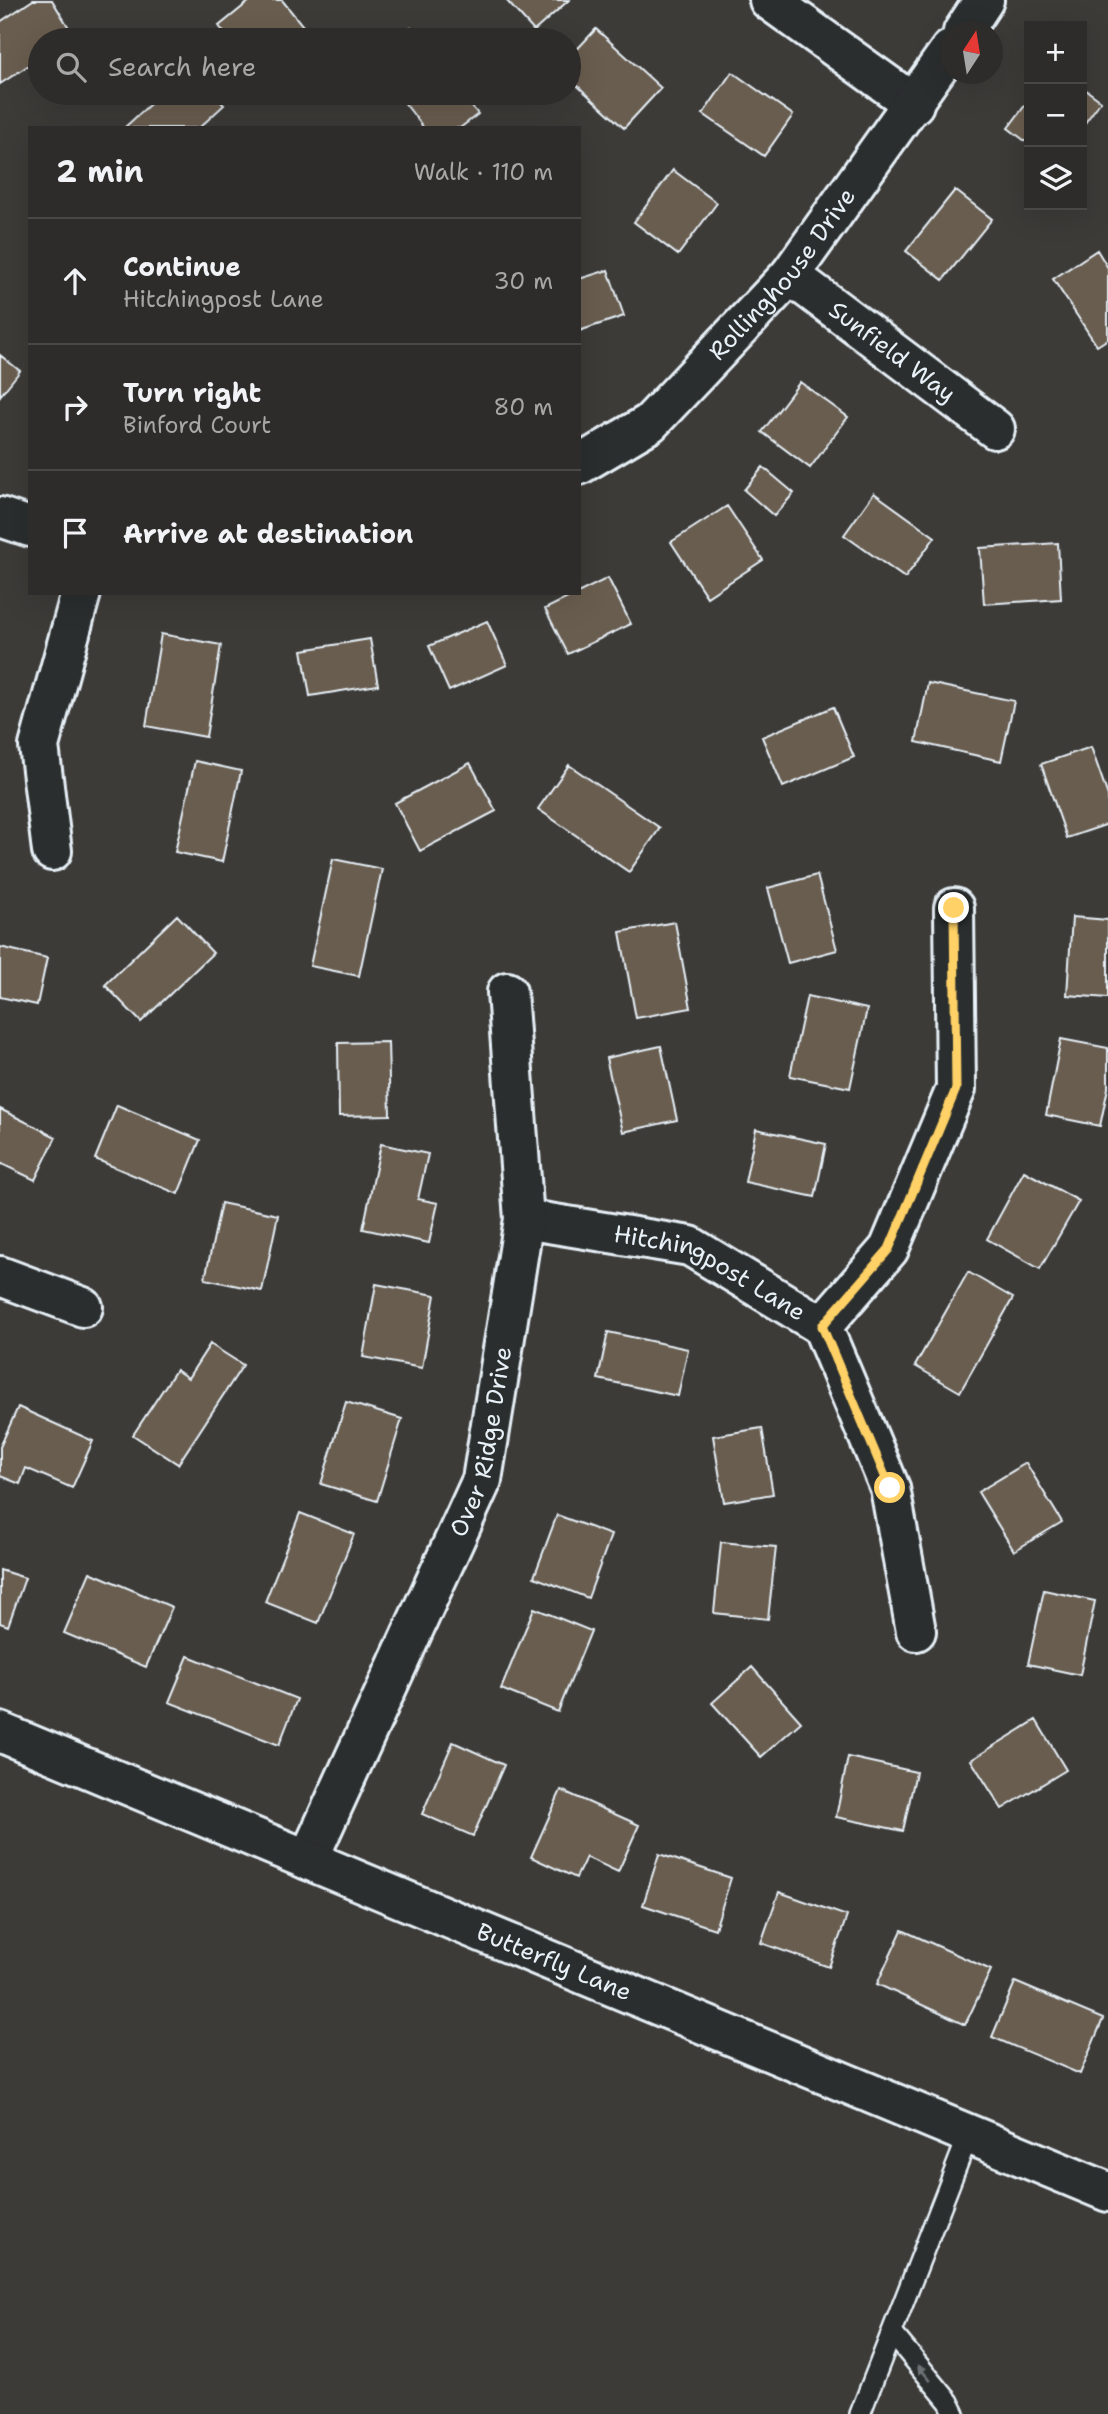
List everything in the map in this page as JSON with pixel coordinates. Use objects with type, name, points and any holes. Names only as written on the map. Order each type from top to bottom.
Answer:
[{"type":"street","points":[[769,0],[914,104]]},
{"type":"street","points":[[970,21],[984,0]]},
{"type":"street","name":"Rollinghouse Drive","points":[[581,464],[650,423],[790,275],[940,65]]},
{"type":"street","name":"Sunfield Way","points":[[790,275],[995,429]]},
{"type":"street","points":[[0,517],[28,526]]},
{"type":"street","points":[[52,851],[38,746],[80,595]]},
{"type":"street","points":[[822,1326],[889,1249],[956,1089],[954,908]]},
{"type":"street","name":"Over Ridge Drive","points":[[308,1860],[482,1480],[524,1219],[507,992]]},
{"type":"street","name":"Hitchingpost Lane","points":[[524,1219],[690,1246],[822,1326],[890,1488],[916,1631]]},
{"type":"street","points":[[0,1276],[83,1307]]},
{"type":"street","name":"Butterfly Lane","points":[[0,1732],[1108,2192]]},
{"type":"lane","points":[[860,2414],[969,2134]]},
{"type":"lane","points":[[892,2333],[949,2402],[955,2414]]},
{"type":"building","points":[[33,0],[52,0],[69,28],[28,28],[28,66],[0,84],[0,22]]},
{"type":"building","points":[[251,0],[282,0],[303,26],[221,28],[219,26]]},
{"type":"building","points":[[506,0],[569,0],[537,28],[531,28]]},
{"type":"building","points":[[596,29],[661,88],[624,128],[581,89],[581,45]]},
{"type":"building","points":[[732,72],[793,115],[764,156],[703,114]]},
{"type":"building","points":[[1087,91],[1101,101],[1087,120]]},
{"type":"building","points":[[149,105],[224,105],[201,126],[126,126]]},
{"type":"building","points":[[406,105],[471,105],[478,114],[463,126],[422,126]]},
{"type":"building","points":[[1024,107],[1024,140],[1008,128]]},
{"type":"building","points":[[673,170],[717,203],[678,255],[634,222]]},
{"type":"building","points":[[955,190],[992,219],[943,280],[906,251]]},
{"type":"building","points":[[1097,250],[1108,268],[1108,339],[1097,346],[1053,279]]},
{"type":"building","points":[[608,270],[624,316],[581,330],[581,278]]},
{"type":"building","points":[[0,355],[20,371],[0,396]]},
{"type":"building","points":[[800,382],[848,417],[810,468],[762,432]]},
{"type":"building","points":[[763,467],[794,493],[774,516],[744,490]]},
{"type":"building","points":[[874,493],[935,537],[905,578],[844,535]]},
{"type":"building","points":[[727,506],[763,560],[707,597],[671,542]]},
{"type":"building","points":[[1058,543],[1061,599],[984,604],[980,548]]},
{"type":"building","points":[[608,578],[631,624],[568,654],[545,609],[573,595],[581,595],[581,591]]},
{"type":"building","points":[[487,621],[507,665],[449,691],[429,646]]},
{"type":"building","points":[[161,634],[221,645],[206,737],[146,726]]},
{"type":"building","points":[[370,639],[378,685],[310,696],[302,650]]},
{"type":"building","points":[[928,683],[1014,701],[1001,761],[916,742]]},
{"type":"building","points":[[833,707],[854,757],[783,787],[762,737]]},
{"type":"building","points":[[1091,747],[1108,796],[1108,824],[1067,838],[1041,764]]},
{"type":"building","points":[[195,761],[241,771],[222,862],[175,852]]},
{"type":"building","points":[[470,763],[496,811],[420,851],[395,803]]},
{"type":"building","points":[[569,765],[660,828],[629,872],[538,809]]},
{"type":"building","points":[[333,859],[382,869],[359,976],[310,966]]},
{"type":"building","points":[[817,875],[837,950],[788,963],[768,888]]},
{"type":"building","points":[[177,915],[213,953],[141,1022],[105,985]]},
{"type":"building","points":[[1072,917],[1108,920],[1108,998],[1067,995]]},
{"type":"building","points":[[675,922],[691,1008],[636,1018],[620,932]]},
{"type":"building","points":[[0,947],[47,958],[37,1005],[0,997]]},
{"type":"building","points":[[807,996],[867,1009],[850,1088],[790,1076]]},
{"type":"building","points":[[1061,1039],[1108,1048],[1108,1088],[1100,1126],[1046,1115]]},
{"type":"building","points":[[388,1042],[390,1115],[339,1116],[338,1043]]},
{"type":"building","points":[[661,1046],[677,1120],[623,1132],[606,1058]]},
{"type":"building","points":[[117,1105],[200,1140],[178,1194],[95,1159]]},
{"type":"building","points":[[0,1109],[56,1137],[35,1180],[0,1163]]},
{"type":"building","points":[[756,1129],[826,1144],[815,1197],[745,1182]]},
{"type":"building","points":[[381,1144],[428,1154],[418,1199],[438,1203],[429,1243],[363,1229]]},
{"type":"building","points":[[1024,1171],[1079,1201],[1040,1269],[987,1239]]},
{"type":"building","points":[[221,1203],[278,1215],[262,1291],[205,1279]]},
{"type":"building","points":[[968,1272],[1013,1298],[960,1392],[915,1366]]},
{"type":"building","points":[[376,1284],[435,1295],[422,1368],[363,1357]]},
{"type":"building","points":[[608,1332],[688,1349],[678,1396],[598,1379]]},
{"type":"building","points":[[210,1344],[243,1365],[178,1464],[133,1435],[176,1370],[188,1378]]},
{"type":"building","points":[[346,1402],[402,1419],[377,1501],[321,1484]]},
{"type":"building","points":[[18,1407],[93,1441],[72,1488],[26,1468],[20,1484],[0,1476],[0,1447]]},
{"type":"building","points":[[762,1428],[773,1494],[724,1502],[713,1436]]},
{"type":"building","points":[[1026,1463],[1062,1522],[1014,1551],[978,1492]]},
{"type":"building","points":[[300,1513],[354,1534],[318,1623],[265,1602]]},
{"type":"building","points":[[557,1515],[611,1535],[588,1598],[534,1577]]},
{"type":"building","points":[[721,1542],[776,1547],[768,1619],[714,1613]]},
{"type":"building","points":[[0,1570],[25,1578],[8,1626],[0,1623]]},
{"type":"building","points":[[90,1572],[172,1607],[146,1667],[64,1633]]},
{"type":"building","points":[[1044,1590],[1095,1601],[1080,1675],[1028,1664]]},
{"type":"building","points":[[534,1608],[591,1631],[558,1712],[501,1689]]},
{"type":"building","points":[[188,1656],[297,1699],[279,1745],[169,1702]]},
{"type":"building","points":[[752,1667],[801,1722],[761,1757],[712,1703]]},
{"type":"building","points":[[1036,1720],[1066,1770],[1002,1809],[971,1760]]},
{"type":"building","points":[[453,1742],[504,1765],[473,1836],[422,1814]]},
{"type":"building","points":[[848,1757],[916,1772],[903,1831],[836,1817]]},
{"type":"building","points":[[561,1790],[639,1825],[618,1872],[586,1857],[576,1878],[531,1857]]},
{"type":"building","points":[[659,1854],[731,1878],[715,1929],[643,1905]]},
{"type":"building","points":[[779,1892],[847,1916],[829,1967],[761,1943]]},
{"type":"building","points":[[902,1930],[991,1970],[965,2025],[877,1984]]},
{"type":"building","points":[[1015,1982],[1103,2019],[1080,2074],[992,2037]]},
{"type":"route","points":[[890,1488],[822,1326],[889,1249],[956,1089],[954,908]]}]
